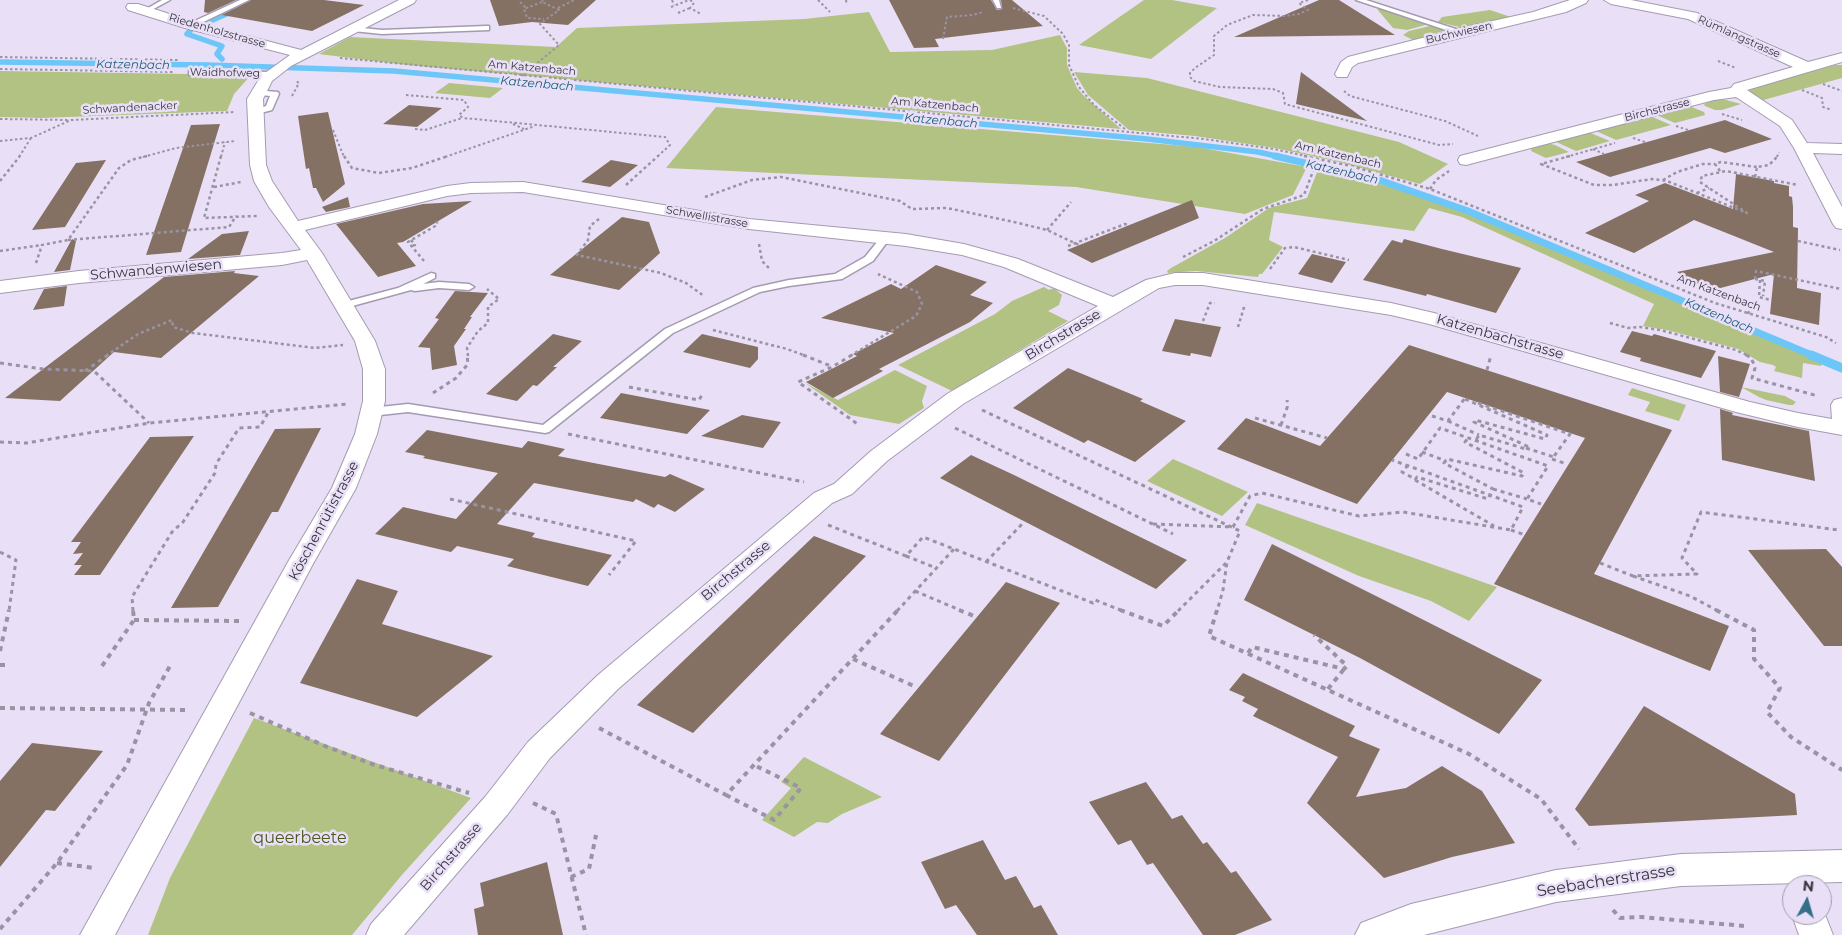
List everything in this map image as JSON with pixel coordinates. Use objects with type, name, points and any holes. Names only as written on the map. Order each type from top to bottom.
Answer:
[{"type":"street","points":[[263,88],[302,54],[409,0]]},
{"type":"street","name":"Buchwiesen","points":[[1342,74],[1346,65],[1353,60],[1461,32],[1535,16],[1561,9],[1581,0]]},
{"type":"street","name":"Rümlangstrasse","points":[[1611,0],[1692,16],[1806,67]]},
{"type":"street","name":"Riedenholzstrasse","points":[[140,9],[190,25],[302,54]]},
{"type":"street","name":"Birchstrasse","points":[[1466,160],[1714,95],[1739,92],[1738,87],[1842,57]]},
{"type":"street","name":"Köschenrütistrasse","points":[[97,935],[301,562],[344,488],[357,461],[374,401],[374,369],[365,341],[312,253],[278,207],[263,181],[258,165],[263,88]]},
{"type":"street","points":[[1739,92],[1778,116],[1792,131],[1842,224]]},
{"type":"street","points":[[1802,148],[1842,149]]},
{"type":"street","name":"Schwellistrasse","points":[[294,228],[426,195],[471,188],[497,187],[553,190],[749,224],[885,238],[964,250],[1011,263],[1114,305]]},
{"type":"street","name":"Schwandenwiesen","points":[[0,287],[79,277],[282,259],[312,253]]},
{"type":"street","name":"Katzenbachstrasse","points":[[1153,284],[1175,279],[1202,279],[1357,303],[1434,318],[1744,407],[1842,428]]},
{"type":"street","name":"Birchstrasse","points":[[383,935],[496,806],[539,750],[608,682],[697,604],[823,498],[843,488],[858,473],[955,400],[1114,305],[1153,284]]},
{"type":"street","points":[[1842,405],[1842,417]]},
{"type":"street","name":"Seebacherstrasse","points":[[1797,875],[1842,866]]},
{"type":"street","name":"Seebacherstrasse","points":[[1375,935],[1412,921],[1556,886],[1682,870],[1782,875]]},
{"type":"lane","points":[[140,9],[167,0]]},
{"type":"lane","points":[[190,25],[246,0]]},
{"type":"lane","points":[[1359,0],[1461,32]]},
{"type":"lane","points":[[354,29],[382,32],[486,28]]},
{"type":"lane","name":"Waidhofweg","points":[[192,72],[263,88]]},
{"type":"lane","points":[[371,412],[408,408],[545,429],[669,331],[757,290],[838,277],[868,259],[885,238]]},
{"type":"lane","points":[[402,290],[431,276]]},
{"type":"lane","points":[[345,306],[402,290],[439,285],[469,287]]},
{"type":"path","points":[[526,8],[524,8],[527,18],[550,18],[559,10],[558,8],[574,0]]},
{"type":"path","points":[[672,0],[674,4]]},
{"type":"path","points":[[671,7],[674,4],[690,0],[694,3],[690,8],[678,13]]},
{"type":"path","points":[[818,0],[830,12]]},
{"type":"path","points":[[846,0],[847,5]]},
{"type":"path","points":[[1308,0],[1299,3],[1308,10],[1299,14],[1285,16],[1253,15],[1227,25],[1214,36],[1214,54],[1195,68],[1190,73],[1190,77],[1194,81],[1220,87],[1273,89],[1283,93],[1285,104],[1439,145],[1454,144],[1483,156]]},
{"type":"path","points":[[526,8],[543,1],[558,8]]},
{"type":"path","points":[[520,2],[526,8]]},
{"type":"path","points":[[943,39],[947,17],[973,15],[997,4],[1044,16],[1063,34],[1069,45],[1069,65],[1079,87],[1094,104],[1125,129],[1125,131]]},
{"type":"path","points":[[690,8],[700,14]]},
{"type":"path","points":[[522,76],[559,44],[540,24],[544,19]]},
{"type":"path","name":"Am Katzenbach","points":[[302,54],[389,64],[1125,131],[1241,144],[1317,160],[1430,189],[1748,314],[1826,337],[1836,343]]},
{"type":"path","points":[[0,58],[188,60]]},
{"type":"path","points":[[1718,61],[1729,65]]},
{"type":"path","name":"Waidhofweg","points":[[0,69],[192,72]]},
{"type":"path","points":[[1823,84],[1842,91]]},
{"type":"path","name":"Schwandenacker","points":[[0,141],[31,138],[71,120],[263,88]]},
{"type":"path","points":[[1802,90],[1822,98],[1823,107],[1832,110]]},
{"type":"path","points":[[406,95],[464,100],[468,107],[459,115],[463,118]]},
{"type":"path","points":[[1350,96],[1445,121],[1508,150]]},
{"type":"path","points":[[1728,116],[1740,119]]},
{"type":"path","points":[[415,129],[425,130],[463,118],[664,137],[670,145],[620,189]]},
{"type":"path","points":[[0,120],[71,120]]},
{"type":"path","points":[[513,124],[525,129]]},
{"type":"path","points":[[333,130],[346,161],[352,168],[379,173],[397,173],[538,124]]},
{"type":"path","points":[[1678,127],[1686,130],[1690,126]]},
{"type":"path","points":[[0,181],[28,145],[31,138]]},
{"type":"path","points":[[1634,138],[1644,141]]},
{"type":"path","points":[[68,240],[119,168],[131,160],[176,148],[237,140]]},
{"type":"path","points":[[225,142],[204,218],[262,216]]},
{"type":"path","points":[[1593,149],[1603,154],[1605,150],[1603,146]]},
{"type":"path","points":[[1662,181],[1677,172],[1703,164],[1730,162],[1757,167],[1769,165],[1777,158],[1781,149]]},
{"type":"path","points":[[1178,260],[1214,241],[1263,209],[1304,195],[1317,160]]},
{"type":"path","points":[[1430,189],[1436,180],[1466,160]]},
{"type":"path","points":[[1546,163],[1541,164],[1594,185],[1613,185],[1652,179],[1662,181],[1747,213],[1700,182],[1702,176],[1720,172],[1801,185]]},
{"type":"path","points":[[1715,164],[1720,172]]},
{"type":"path","points":[[1755,177],[1754,172],[1757,167]]},
{"type":"path","points":[[698,200],[752,180],[781,178],[900,201],[912,209],[947,208],[1047,230],[1079,245]]},
{"type":"path","points":[[214,186],[242,182]]},
{"type":"path","points":[[1696,193],[1709,188]]},
{"type":"path","points":[[1047,230],[1072,202]]},
{"type":"path","points":[[606,213],[590,226],[588,240],[577,255],[661,274],[686,283],[717,302],[728,304]]},
{"type":"path","points":[[0,251],[68,240],[229,227],[236,216]]},
{"type":"path","points":[[411,246],[408,242],[437,225],[437,221]]},
{"type":"path","points":[[1068,246],[1125,224],[1128,225]]},
{"type":"path","points":[[757,240],[760,245],[762,261],[767,268],[798,282]]},
{"type":"path","points":[[1798,241],[1840,250]]},
{"type":"path","points":[[34,268],[42,245]]},
{"type":"path","points":[[1269,269],[1286,248],[1294,247],[1349,260]]},
{"type":"path","points":[[859,265],[917,292],[922,304],[916,316],[832,367],[798,382],[859,425]]},
{"type":"path","points":[[1761,296],[1764,281],[1755,279],[1756,271],[1841,289]]},
{"type":"path","points":[[1760,280],[1761,296]]},
{"type":"path","points":[[432,394],[456,378],[468,364],[467,348],[478,331],[488,323],[488,307],[499,299],[484,286]]},
{"type":"path","points":[[1761,296],[1771,299]]},
{"type":"path","points":[[1238,328],[1246,302]]},
{"type":"path","points":[[1203,321],[1209,305]]},
{"type":"path","points":[[1748,314],[1751,307]]},
{"type":"path","points":[[695,319],[711,330],[787,349],[832,367]]},
{"type":"path","points":[[85,371],[138,334],[172,320],[173,327],[193,333],[315,348],[345,345]]},
{"type":"path","points":[[1610,323],[1628,328],[1640,327],[1660,330],[1736,350],[1750,357],[1754,364],[1756,368],[1752,378],[1818,396]]},
{"type":"path","points":[[0,363],[43,369],[94,371],[150,423]]},
{"type":"path","points":[[604,383],[699,400],[702,395]]},
{"type":"path","points":[[1448,421],[1465,398]]},
{"type":"path","points":[[1465,398],[1547,435],[1544,438],[1475,420],[1474,422],[1528,446],[1526,448]]},
{"type":"path","points":[[1465,398],[1570,434],[1554,457]]},
{"type":"path","points":[[1281,425],[1288,405],[1287,400]]},
{"type":"path","points":[[0,442],[26,443],[150,423],[348,404]]},
{"type":"path","points":[[974,406],[1240,531],[1227,562],[1222,590],[1209,636],[1328,688],[1469,754],[1541,799],[1579,849]]},
{"type":"path","points":[[102,666],[134,620],[132,598],[172,532],[184,522],[215,472],[216,464],[239,428],[260,427],[268,413]]},
{"type":"path","points":[[1432,416],[1479,435],[1554,457]]},
{"type":"path","points":[[1256,418],[1327,438]]},
{"type":"path","points":[[948,424],[1173,534]]},
{"type":"path","points":[[1406,454],[1418,459],[1440,428],[1548,466],[1527,499]]},
{"type":"path","points":[[545,429],[809,483]]},
{"type":"path","points":[[1476,440],[1479,435]]},
{"type":"path","points":[[1422,452],[1446,461],[1447,459],[1522,476],[1524,473],[1465,442],[1468,438]]},
{"type":"path","points":[[1554,457],[1552,459],[1566,464]]},
{"type":"path","points":[[1392,460],[1523,507],[1511,530]]},
{"type":"path","points":[[1446,461],[1444,463],[1493,489],[1541,504]]},
{"type":"path","points":[[1408,465],[1402,472],[1498,528]]},
{"type":"path","points":[[1416,479],[1417,477],[1488,500],[1493,489]]},
{"type":"path","points":[[1233,527],[1250,496],[1262,493],[1359,516],[1404,512],[1511,530],[1525,535]]},
{"type":"path","points":[[450,499],[636,541],[609,575]]},
{"type":"path","points":[[1633,576],[1697,574],[1682,558],[1701,512],[1839,530]]},
{"type":"path","points":[[986,562],[1023,523]]},
{"type":"path","points":[[1153,524],[1233,527]]},
{"type":"path","points":[[836,528],[936,568]]},
{"type":"path","points":[[906,556],[923,537],[1093,603],[1095,600],[1163,626],[1227,562]]},
{"type":"path","points":[[726,795],[954,549]]},
{"type":"path","points":[[0,552],[16,560],[7,625],[0,651]]},
{"type":"path","points":[[1600,563],[1690,596],[1754,630],[1754,659],[1780,688],[1767,712],[1790,737],[1842,770]]},
{"type":"path","points":[[915,592],[974,616]]},
{"type":"path","points":[[134,620],[241,621]]},
{"type":"path","points":[[1314,635],[1347,666],[1328,688]]},
{"type":"path","points":[[1248,653],[1252,647],[1344,669]]},
{"type":"path","points":[[853,659],[914,686]]},
{"type":"path","points":[[0,665],[5,665]]},
{"type":"path","points":[[0,929],[57,863],[126,765],[147,710],[170,666]]},
{"type":"path","points":[[0,708],[188,710]]},
{"type":"path","points":[[248,712],[298,735],[364,761],[475,796]]},
{"type":"path","points":[[594,726],[774,820],[801,788],[754,765]]},
{"type":"path","points":[[524,799],[556,814],[586,935]]},
{"type":"path","points":[[571,876],[589,869],[596,835]]},
{"type":"path","points":[[57,863],[94,868]]},
{"type":"path","points":[[1609,905],[1620,918],[1641,917],[1745,926]]},
{"type":"green space","points":[[1144,0],[1172,0],[1217,8],[1151,59],[1079,45]]},
{"type":"green space","points":[[1377,9],[1384,9],[1429,24],[1407,30],[1393,28]]},
{"type":"green space","points":[[1490,10],[1511,17],[1464,28],[1438,22],[1442,17]]},
{"type":"green space","points":[[869,12],[890,52],[992,50],[1060,35],[1067,48],[1067,65],[1077,88],[1121,129],[407,65],[319,54],[350,37],[556,47],[577,28],[804,19]]},
{"type":"green space","points":[[1430,26],[1447,30],[1413,40],[1403,35],[1409,31]]},
{"type":"green space","points":[[1835,65],[1842,65],[1842,78],[1760,101],[1749,93],[1751,88]]},
{"type":"green space","points":[[0,71],[251,75],[234,94],[227,111],[42,118],[0,117]]},
{"type":"green space","points":[[1074,72],[1147,78],[1399,142],[1448,164],[1420,184],[1335,161],[1275,148],[1195,136],[1129,130],[1088,95]]},
{"type":"green space","points":[[449,83],[503,88],[490,98],[435,93]]},
{"type":"green space","points":[[1715,100],[1726,100],[1741,104],[1722,110],[1715,110],[1704,104]]},
{"type":"green space","points":[[1689,106],[1704,112],[1705,115],[1675,123],[1654,114]]},
{"type":"green space","points":[[716,107],[1197,147],[1307,167],[1293,195],[1245,214],[1076,187],[666,168]]},
{"type":"green space","points":[[1648,115],[1671,125],[1616,140],[1594,130]]},
{"type":"green space","points":[[1588,132],[1610,141],[1576,151],[1554,141]]},
{"type":"green space","points":[[1547,143],[1569,152],[1546,158],[1531,151],[1532,148]]},
{"type":"green space","points":[[1319,167],[1457,208],[1808,354],[1823,362],[1821,366],[1803,363],[1802,378],[1774,371],[1776,367],[1773,365],[1760,362],[1738,349],[1667,330],[1643,326],[1654,304],[1462,217],[1429,208],[1414,231],[1274,212],[1269,240],[1283,247],[1258,277],[1196,271],[1168,273],[1167,271],[1171,268],[1225,238],[1269,208],[1307,198]]},
{"type":"green space","points":[[1044,287],[1049,290],[1054,288],[1062,295],[1059,305],[1048,311],[1068,321],[952,391],[898,365],[995,314],[1012,301]]},
{"type":"green space","points":[[895,370],[927,386],[922,401],[924,408],[899,424],[850,415],[805,383],[838,400]]},
{"type":"green space","points":[[1741,387],[1785,396],[1796,402],[1793,405],[1789,405],[1766,400]]},
{"type":"green space","points":[[1632,388],[1686,405],[1679,421],[1645,411],[1650,402],[1628,395]]},
{"type":"green space","points":[[1173,459],[1248,492],[1222,516],[1147,481]]},
{"type":"green space","points":[[1257,503],[1497,587],[1469,621],[1431,601],[1359,576],[1245,525]]},
{"type":"green space","name":"queerbeete","points":[[254,718],[471,798],[401,876],[352,935],[148,935],[170,878]]},
{"type":"green space","points":[[804,757],[882,797],[842,814],[828,823],[817,822],[794,837],[762,820],[791,788],[781,782]]},
{"type":"building","points":[[205,0],[236,0],[208,13],[204,12]]},
{"type":"building","points":[[251,0],[324,0],[364,5],[312,31],[222,15]]},
{"type":"building","points":[[490,0],[596,0],[568,25],[532,22],[499,26]]},
{"type":"building","points":[[889,0],[991,0],[997,10],[1002,9],[1001,0],[1012,0],[1043,26],[935,39],[939,47],[914,48]]},
{"type":"building","points":[[1319,0],[1339,0],[1395,35],[1234,37]]},
{"type":"building","points":[[1301,72],[1367,121],[1296,104]]},
{"type":"building","points":[[409,105],[442,108],[417,127],[383,124]]},
{"type":"building","points":[[328,112],[345,184],[323,202],[316,188],[313,188],[309,168],[306,169],[298,116]]},
{"type":"building","points":[[1725,120],[1772,139],[1725,153],[1710,148],[1610,177],[1576,162]]},
{"type":"building","points":[[220,124],[181,252],[146,255],[191,125]]},
{"type":"building","points":[[106,160],[65,227],[32,230],[76,163]]},
{"type":"building","points":[[611,160],[638,165],[610,187],[581,182]]},
{"type":"building","points":[[1736,174],[1774,181],[1774,183],[1789,186],[1789,196],[1792,197],[1793,207],[1793,227],[1798,228],[1797,288],[1821,293],[1819,325],[1770,314],[1774,274],[1709,291],[1677,272],[1774,252],[1694,220],[1634,253],[1585,233],[1649,201],[1635,195],[1665,183],[1733,209]]},
{"type":"building","points":[[348,197],[350,207],[326,212],[322,207]]},
{"type":"building","points":[[1192,200],[1199,218],[1092,263],[1067,250]]},
{"type":"building","points":[[472,201],[403,242],[397,243],[416,266],[378,277],[336,224],[423,204]]},
{"type":"building","points":[[622,217],[649,222],[660,253],[619,290],[550,275]]},
{"type":"building","points":[[249,231],[240,255],[188,259],[222,234]]},
{"type":"building","points":[[72,239],[76,241],[70,270],[54,272]]},
{"type":"building","points":[[1404,239],[1521,268],[1496,313],[1427,294],[1426,296],[1363,280],[1392,240],[1402,243]]},
{"type":"building","points":[[1312,254],[1346,262],[1332,283],[1298,274]]},
{"type":"building","points":[[936,265],[987,282],[970,295],[993,303],[970,322],[879,369],[883,371],[833,398],[806,382],[857,356],[853,354],[894,333],[821,318],[891,284],[901,289]]},
{"type":"building","points":[[235,271],[234,273],[259,276],[161,358],[114,352],[60,401],[5,398],[164,277]]},
{"type":"building","points":[[67,286],[64,306],[33,310],[44,289]]},
{"type":"building","points":[[455,291],[488,293],[470,317],[472,317],[464,329],[466,329],[454,346],[457,365],[432,370],[430,348],[418,347],[439,319],[435,318]]},
{"type":"building","points":[[1175,319],[1221,327],[1211,357],[1191,353],[1190,356],[1162,351]]},
{"type":"building","points":[[1632,331],[1652,336],[1654,334],[1716,351],[1701,378],[1640,361],[1641,358],[1620,352]]},
{"type":"building","points":[[553,334],[582,341],[553,367],[557,367],[537,386],[533,385],[517,401],[486,394]]},
{"type":"building","points":[[702,334],[758,347],[758,359],[750,368],[683,352]]},
{"type":"building","points":[[1409,345],[1672,430],[1594,574],[1729,626],[1710,671],[1494,584],[1585,438],[1447,392],[1357,504],[1217,449],[1246,418],[1320,446]]},
{"type":"building","points":[[1718,356],[1750,364],[1739,397],[1720,392]]},
{"type":"building","points":[[1068,368],[1143,399],[1140,401],[1186,421],[1135,462],[1088,440],[1084,443],[1013,408]]},
{"type":"building","points":[[621,393],[710,410],[687,434],[600,418]]},
{"type":"building","points":[[1720,409],[1733,413],[1732,415],[1809,431],[1815,481],[1722,460]]},
{"type":"building","points":[[742,415],[781,422],[763,448],[701,436]]},
{"type":"building","points":[[321,428],[278,512],[272,512],[218,607],[171,608],[275,429]]},
{"type":"building","points":[[427,430],[522,448],[528,441],[565,449],[558,456],[665,477],[670,474],[705,489],[675,512],[658,504],[654,508],[636,499],[633,502],[534,483],[497,524],[535,533],[532,537],[612,555],[588,586],[507,566],[514,559],[457,546],[451,552],[375,534],[403,507],[456,519],[498,473],[423,458],[425,456],[405,452]]},
{"type":"building","points":[[194,436],[100,575],[74,575],[82,565],[74,565],[83,553],[73,554],[81,542],[71,542],[150,437]]},
{"type":"building","points":[[971,455],[1187,560],[1156,589],[940,478]]},
{"type":"building","points":[[814,536],[866,556],[693,733],[637,705]]},
{"type":"building","points":[[1272,544],[1542,680],[1499,734],[1360,658],[1244,600]]},
{"type":"building","points":[[1826,549],[1842,567],[1842,646],[1824,646],[1748,550]]},
{"type":"building","points":[[357,579],[398,591],[382,624],[493,656],[417,717],[300,683]]},
{"type":"building","points":[[1006,582],[1060,603],[939,761],[880,734]]},
{"type":"building","points":[[1243,673],[1355,726],[1349,736],[1380,749],[1356,797],[1406,788],[1442,766],[1482,791],[1515,843],[1452,857],[1384,878],[1307,803],[1338,757],[1253,716],[1258,709],[1242,701],[1245,697],[1229,690]]},
{"type":"building","points":[[1644,706],[1795,794],[1797,815],[1589,826],[1575,809]]},
{"type":"building","points":[[32,743],[103,751],[55,811],[46,810],[0,867],[0,781]]},
{"type":"building","points":[[1146,782],[1172,819],[1182,815],[1203,844],[1207,842],[1231,873],[1236,871],[1272,920],[1235,935],[1203,935],[1153,863],[1147,865],[1131,840],[1118,845],[1089,802]]},
{"type":"building","points":[[983,840],[1005,880],[1016,876],[1034,908],[1041,905],[1058,935],[977,935],[956,905],[945,909],[921,862]]},
{"type":"building","points":[[547,862],[563,935],[478,935],[474,909],[484,906],[480,883]]},
{"type":"waterway","points":[[206,23],[233,11]]},
{"type":"waterway","points":[[190,31],[187,34],[222,46],[217,54],[222,59]]},
{"type":"waterway","name":"Katzenbach","points":[[0,62],[207,65],[394,71],[1147,139],[1258,152],[1281,157]]},
{"type":"waterway","name":"Katzenbach","points":[[1275,156],[1382,181],[1468,211],[1814,356]]},
{"type":"waterway","name":"Katzenbach","points":[[1811,355],[1842,368]]}]
